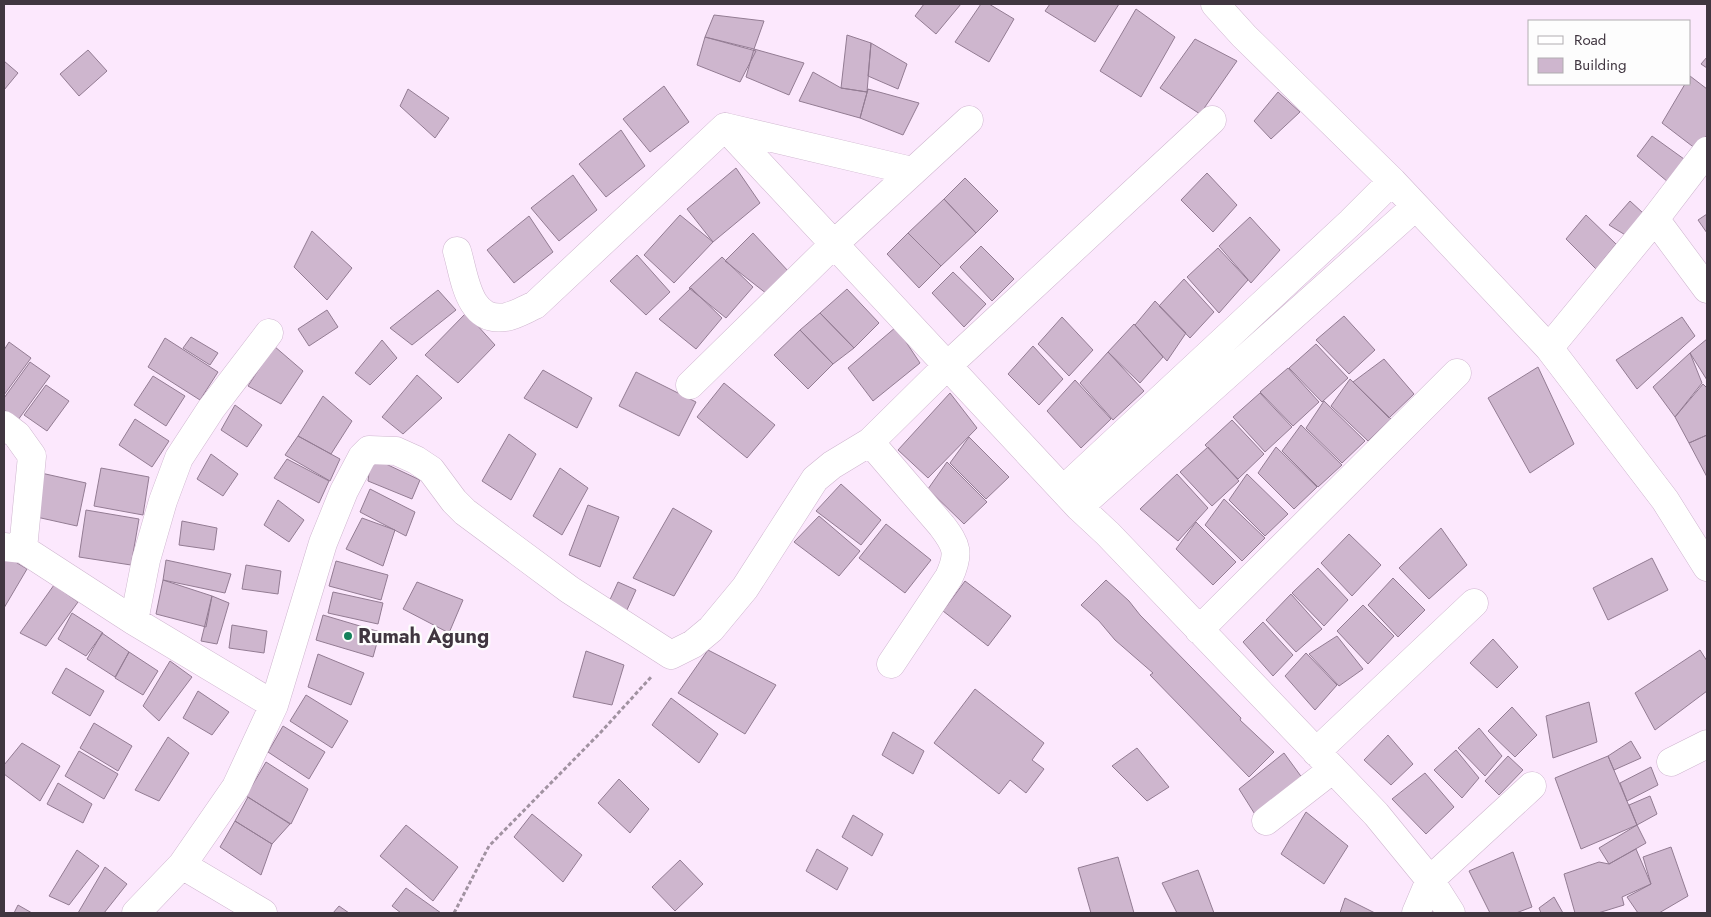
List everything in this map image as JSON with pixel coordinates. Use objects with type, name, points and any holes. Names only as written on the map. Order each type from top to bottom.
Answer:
[{"type":"street","points":[[1215,4],[1244,36],[1392,181],[1549,348],[1665,500],[1707,566]]},
{"type":"street","points":[[690,385],[834,244],[969,120]]},
{"type":"street","points":[[136,913],[182,865],[236,787],[274,705],[323,543],[344,491],[362,457],[369,450],[396,451],[416,460],[431,470],[454,501],[465,512],[570,590],[671,655],[693,644],[711,629],[745,588],[815,479],[832,465],[870,442],[947,366],[1212,120]]},
{"type":"street","points":[[725,127],[912,171]]},
{"type":"street","points":[[725,127],[1072,498],[1376,814],[1430,880],[1451,913]]},
{"type":"street","points":[[457,251],[470,298],[480,312],[493,317],[508,317],[535,305],[725,127]]},
{"type":"street","points":[[1549,348],[1655,219],[1707,151]]},
{"type":"street","points":[[1072,498],[1392,181]]},
{"type":"street","points":[[1072,498],[1416,207]]},
{"type":"street","points":[[1655,219],[1707,289]]},
{"type":"street","points":[[134,621],[146,560],[163,501],[179,458],[211,409],[269,333]]},
{"type":"street","points":[[1199,630],[1457,373]]},
{"type":"street","points":[[4,425],[17,435],[32,456],[13,548],[274,705]]},
{"type":"street","points":[[870,442],[942,526],[952,539],[957,551],[956,563],[949,577],[891,664]]},
{"type":"street","points":[[1266,821],[1474,603]]},
{"type":"street","points":[[1671,762],[1707,744]]},
{"type":"street","points":[[1416,913],[1430,880],[1532,786]]},
{"type":"street","points":[[182,865],[263,913]]},
{"type":"path","points":[[454,913],[489,846],[601,732],[671,655]]},
{"type":"building","points":[[924,4],[961,4],[936,34],[915,16]]},
{"type":"building","points":[[981,4],[989,4],[1014,19],[989,62],[955,42]]},
{"type":"building","points":[[1050,4],[1119,4],[1095,42],[1045,11]]},
{"type":"building","points":[[1136,9],[1175,37],[1141,97],[1100,71]]},
{"type":"building","points":[[714,15],[764,21],[754,49],[705,37]]},
{"type":"building","points":[[847,35],[871,43],[867,92],[841,88]]},
{"type":"building","points":[[705,37],[756,51],[740,82],[697,65]]},
{"type":"building","points":[[1195,39],[1237,61],[1200,114],[1160,88]]},
{"type":"building","points":[[871,43],[907,64],[898,89],[868,76]]},
{"type":"building","points":[[754,49],[804,63],[789,95],[746,77]]},
{"type":"building","points":[[88,50],[107,71],[79,96],[60,74]]},
{"type":"building","points":[[1707,57],[1707,68],[1701,64]]},
{"type":"building","points":[[4,61],[18,73],[4,90]]},
{"type":"building","points":[[813,72],[841,88],[867,92],[868,89],[860,118],[799,101]]},
{"type":"building","points":[[1691,77],[1707,89],[1707,135],[1696,149],[1662,123],[1684,85],[1691,85]]},
{"type":"building","points":[[664,86],[689,122],[650,152],[623,119]]},
{"type":"building","points":[[408,89],[449,118],[435,138],[400,106]]},
{"type":"building","points":[[868,89],[919,103],[903,135],[860,118]]},
{"type":"building","points":[[1278,92],[1300,112],[1271,139],[1254,121]]},
{"type":"building","points":[[621,130],[645,166],[606,197],[579,164]]},
{"type":"building","points":[[1652,136],[1684,159],[1668,182],[1637,156]]},
{"type":"building","points":[[736,168],[760,203],[713,242],[687,209]]},
{"type":"building","points":[[1207,173],[1237,205],[1213,232],[1181,200]]},
{"type":"building","points":[[573,175],[597,210],[559,241],[531,208]]},
{"type":"building","points":[[965,178],[998,211],[976,233],[944,199]]},
{"type":"building","points":[[944,199],[976,233],[941,266],[908,233]]},
{"type":"building","points":[[1630,201],[1643,213],[1627,236],[1609,225]]},
{"type":"building","points":[[1707,214],[1707,233],[1698,220]]},
{"type":"building","points":[[680,215],[713,242],[674,283],[644,255]]},
{"type":"building","points":[[1586,215],[1616,244],[1596,269],[1566,239]]},
{"type":"building","points":[[529,216],[553,252],[514,283],[487,250]]},
{"type":"building","points":[[1250,217],[1280,250],[1251,283],[1219,246]]},
{"type":"building","points":[[312,231],[352,268],[327,300],[294,267]]},
{"type":"building","points":[[753,233],[789,272],[767,294],[725,261]]},
{"type":"building","points":[[908,233],[941,266],[919,288],[887,254]]},
{"type":"building","points":[[981,246],[1014,279],[992,301],[960,267]]},
{"type":"building","points":[[1218,248],[1248,280],[1219,313],[1187,277]]},
{"type":"building","points":[[637,255],[670,292],[646,315],[610,281]]},
{"type":"building","points":[[722,257],[753,287],[726,318],[689,288]]},
{"type":"building","points":[[953,272],[986,304],[964,327],[932,293]]},
{"type":"building","points":[[1184,279],[1214,312],[1190,338],[1159,306]]},
{"type":"building","points":[[691,288],[722,318],[696,349],[659,319]]},
{"type":"building","points":[[847,289],[879,323],[854,348],[820,313]]},
{"type":"building","points":[[438,290],[456,310],[412,345],[390,328]]},
{"type":"building","points":[[1155,301],[1186,333],[1167,361],[1135,325]]},
{"type":"building","points":[[327,310],[338,327],[309,346],[298,329]]},
{"type":"building","points":[[466,313],[495,345],[458,383],[425,355]]},
{"type":"building","points":[[820,313],[854,348],[833,364],[800,330]]},
{"type":"building","points":[[1344,316],[1375,350],[1349,374],[1316,340]]},
{"type":"building","points":[[1062,317],[1093,350],[1069,376],[1038,344]]},
{"type":"building","points":[[1682,317],[1695,336],[1637,389],[1616,360]]},
{"type":"building","points":[[1134,324],[1163,357],[1140,383],[1108,352]]},
{"type":"building","points":[[896,327],[920,363],[873,401],[848,368]]},
{"type":"building","points":[[800,330],[833,364],[808,389],[774,355]]},
{"type":"building","points":[[191,337],[218,353],[210,365],[183,348]]},
{"type":"building","points":[[165,338],[218,372],[200,400],[148,367]]},
{"type":"building","points":[[1707,339],[1707,380],[1690,353]]},
{"type":"building","points":[[382,340],[397,358],[370,385],[355,373]]},
{"type":"building","points":[[9,342],[31,358],[4,395],[4,350]]},
{"type":"building","points":[[1316,344],[1348,378],[1322,402],[1289,368]]},
{"type":"building","points":[[274,346],[303,371],[281,404],[248,386]]},
{"type":"building","points":[[1033,346],[1063,379],[1039,405],[1008,374]]},
{"type":"building","points":[[1108,352],[1144,391],[1113,420],[1080,383]]},
{"type":"building","points":[[1690,353],[1702,383],[1675,417],[1653,387]]},
{"type":"building","points":[[1384,359],[1414,394],[1389,418],[1353,382]]},
{"type":"building","points":[[30,362],[50,376],[18,420],[4,410],[4,398]]},
{"type":"building","points":[[1538,367],[1574,444],[1530,473],[1488,398]]},
{"type":"building","points":[[1288,368],[1319,402],[1293,426],[1260,392]]},
{"type":"building","points":[[543,370],[592,398],[577,428],[524,398]]},
{"type":"building","points":[[636,372],[696,402],[679,436],[619,406]]},
{"type":"building","points":[[417,375],[442,398],[403,434],[382,417]]},
{"type":"building","points":[[153,376],[185,396],[166,426],[134,405]]},
{"type":"building","points":[[1350,379],[1391,419],[1368,441],[1331,406]]},
{"type":"building","points":[[1075,380],[1111,419],[1081,448],[1047,411]]},
{"type":"building","points":[[724,383],[775,425],[747,458],[697,417]]},
{"type":"building","points":[[1703,384],[1707,388],[1707,435],[1689,443],[1675,417]]},
{"type":"building","points":[[46,385],[69,401],[47,431],[24,415]]},
{"type":"building","points":[[950,393],[977,428],[928,478],[898,450]]},
{"type":"building","points":[[1260,393],[1292,427],[1265,452],[1233,417]]},
{"type":"building","points":[[323,396],[352,421],[331,454],[298,436]]},
{"type":"building","points":[[1324,401],[1365,441],[1342,463],[1306,428]]},
{"type":"building","points":[[235,405],[262,425],[247,447],[221,430]]},
{"type":"building","points":[[135,419],[169,441],[152,467],[119,445]]},
{"type":"building","points":[[1232,420],[1264,454],[1238,479],[1205,445]]},
{"type":"building","points":[[1301,425],[1342,465],[1318,487],[1282,451]]},
{"type":"building","points":[[509,434],[536,454],[511,500],[482,481]]},
{"type":"building","points":[[1707,435],[1707,477],[1689,443]]},
{"type":"building","points":[[298,436],[340,459],[330,481],[285,455]]},
{"type":"building","points":[[969,437],[1009,477],[986,499],[950,463]]},
{"type":"building","points":[[1208,447],[1239,481],[1212,506],[1180,472]]},
{"type":"building","points":[[1276,447],[1317,487],[1294,509],[1258,473]]},
{"type":"building","points":[[211,454],[238,474],[223,496],[197,479]]},
{"type":"building","points":[[371,457],[420,480],[412,499],[368,481]]},
{"type":"building","points":[[287,459],[329,481],[319,503],[274,478]]},
{"type":"building","points":[[947,462],[987,502],[964,524],[928,489]]},
{"type":"building","points":[[101,468],[149,477],[143,515],[94,506]]},
{"type":"building","points":[[560,468],[588,488],[562,535],[533,516]]},
{"type":"building","points":[[41,473],[86,483],[77,526],[32,516]]},
{"type":"building","points":[[1177,474],[1208,508],[1178,541],[1140,509]]},
{"type":"building","points":[[1247,474],[1288,514],[1265,536],[1229,500]]},
{"type":"building","points":[[841,484],[881,520],[861,545],[816,511]]},
{"type":"building","points":[[370,489],[415,512],[406,536],[360,512]]},
{"type":"building","points":[[1224,499],[1265,538],[1242,561],[1205,525]]},
{"type":"building","points":[[278,500],[304,520],[289,542],[264,525]]},
{"type":"building","points":[[588,505],[619,517],[600,567],[569,555]]},
{"type":"building","points":[[673,508],[712,531],[674,596],[633,578]]},
{"type":"building","points":[[86,510],[139,519],[131,565],[79,557]]},
{"type":"building","points":[[819,516],[860,551],[839,576],[794,542]]},
{"type":"building","points":[[362,518],[395,530],[383,566],[346,549]]},
{"type":"building","points":[[182,521],[217,528],[214,550],[179,545]]},
{"type":"building","points":[[1196,522],[1236,562],[1213,585],[1176,549]]},
{"type":"building","points":[[886,524],[931,560],[905,593],[859,558]]},
{"type":"building","points":[[1441,528],[1467,565],[1429,599],[1399,568]]},
{"type":"building","points":[[1349,534],[1381,565],[1352,596],[1321,563]]},
{"type":"building","points":[[4,555],[27,569],[4,608]]},
{"type":"building","points":[[1652,558],[1668,590],[1608,620],[1593,588]]},
{"type":"building","points":[[166,560],[231,574],[225,593],[163,580]]},
{"type":"building","points":[[336,561],[388,575],[381,600],[329,586]]},
{"type":"building","points":[[246,565],[281,571],[278,594],[242,589]]},
{"type":"building","points":[[1318,568],[1348,600],[1324,626],[1292,593]]},
{"type":"building","points":[[1393,578],[1425,610],[1398,637],[1368,605]]},
{"type":"building","points":[[163,580],[212,596],[206,627],[156,614]]},
{"type":"building","points":[[1106,580],[1129,601],[1140,615],[1241,718],[1240,720],[1274,752],[1249,777],[1150,675],[1153,673],[1115,640],[1099,621],[1081,605]]},
{"type":"building","points":[[965,581],[1011,616],[988,646],[943,611]]},
{"type":"building","points":[[417,582],[463,600],[449,633],[403,609]]},
{"type":"building","points":[[618,582],[636,590],[626,612],[608,604]]},
{"type":"building","points":[[54,585],[78,602],[46,646],[20,633]]},
{"type":"building","points":[[333,592],[383,603],[378,624],[328,613]]},
{"type":"building","points":[[1291,594],[1322,629],[1296,652],[1266,620]]},
{"type":"building","points":[[212,596],[229,603],[217,644],[201,641]]},
{"type":"building","points":[[1363,605],[1394,636],[1368,664],[1337,631]]},
{"type":"building","points":[[72,613],[103,633],[86,656],[58,639]]},
{"type":"building","name":"Rumah Agung","points":[[323,615],[380,632],[373,657],[316,640]]},
{"type":"building","points":[[1263,622],[1293,655],[1273,676],[1243,642]]},
{"type":"building","points":[[232,625],[267,631],[264,653],[229,648]]},
{"type":"building","points":[[102,633],[129,652],[115,677],[87,659]]},
{"type":"building","points":[[1337,636],[1363,669],[1339,686],[1309,654]]},
{"type":"building","points":[[1493,639],[1518,667],[1497,688],[1470,663]]},
{"type":"building","points":[[708,650],[776,685],[745,734],[678,693]]},
{"type":"building","points":[[1700,650],[1707,661],[1707,691],[1655,730],[1635,693]]},
{"type":"building","points":[[586,651],[624,665],[612,705],[573,697]]},
{"type":"building","points":[[129,652],[158,671],[143,695],[115,678]]},
{"type":"building","points":[[1306,653],[1337,685],[1315,710],[1285,676]]},
{"type":"building","points":[[318,654],[364,673],[351,705],[308,687]]},
{"type":"building","points":[[170,661],[192,677],[159,721],[143,706]]},
{"type":"building","points":[[66,668],[104,691],[90,716],[52,693]]},
{"type":"building","points":[[975,689],[1044,743],[1032,760],[1044,769],[1026,793],[1010,780],[999,794],[934,743]]},
{"type":"building","points":[[198,691],[229,712],[212,735],[183,718]]},
{"type":"building","points":[[306,695],[348,721],[332,748],[290,721]]},
{"type":"building","points":[[671,698],[718,734],[699,763],[652,725]]},
{"type":"building","points":[[1589,702],[1597,742],[1553,758],[1546,716]]},
{"type":"building","points":[[1512,707],[1537,735],[1515,757],[1488,731]]},
{"type":"building","points":[[94,723],[132,746],[118,771],[80,748]]},
{"type":"building","points":[[283,726],[325,752],[309,779],[268,752]]},
{"type":"building","points":[[1479,728],[1502,756],[1485,776],[1458,748]]},
{"type":"building","points":[[893,732],[924,751],[913,774],[882,755]]},
{"type":"building","points":[[1388,735],[1413,764],[1391,785],[1364,760]]},
{"type":"building","points":[[168,737],[189,753],[159,801],[135,790]]},
{"type":"building","points":[[1631,741],[1641,758],[1614,770],[1608,756]]},
{"type":"building","points":[[22,743],[60,766],[40,801],[4,774],[4,765]]},
{"type":"building","points":[[1137,748],[1169,787],[1147,801],[1112,766]]},
{"type":"building","points":[[1456,750],[1479,778],[1462,798],[1434,770]]},
{"type":"building","points":[[79,751],[118,774],[104,799],[65,776]]},
{"type":"building","points":[[1284,753],[1303,779],[1256,816],[1239,789]]},
{"type":"building","points":[[1508,756],[1523,770],[1499,795],[1485,781]]},
{"type":"building","points":[[1608,756],[1637,825],[1581,849],[1555,778]]},
{"type":"building","points":[[266,762],[308,789],[291,824],[246,796]]},
{"type":"building","points":[[1651,767],[1658,785],[1627,801],[1620,783]]},
{"type":"building","points":[[1425,773],[1454,807],[1426,834],[1392,799]]},
{"type":"building","points":[[619,779],[649,809],[630,833],[598,803]]},
{"type":"building","points":[[58,783],[92,804],[83,823],[47,804]]},
{"type":"building","points":[[1650,796],[1657,814],[1637,825],[1629,805]]},
{"type":"building","points":[[248,797],[290,824],[272,844],[235,821]]},
{"type":"building","points":[[1306,812],[1348,846],[1324,884],[1281,854]]},
{"type":"building","points":[[532,814],[582,855],[563,882],[514,837]]},
{"type":"building","points":[[853,815],[883,834],[872,856],[842,837]]},
{"type":"building","points":[[235,821],[272,844],[261,875],[220,847]]},
{"type":"building","points":[[406,825],[458,867],[433,901],[380,856]]},
{"type":"building","points":[[1637,825],[1646,843],[1609,864],[1599,848]]},
{"type":"building","points":[[1671,847],[1688,896],[1659,913],[1638,913],[1627,897],[1651,884],[1643,857]]},
{"type":"building","points":[[817,849],[848,868],[837,890],[806,871]]},
{"type":"building","points":[[1636,849],[1651,884],[1622,897],[1624,905],[1598,913],[1575,913],[1564,874],[1599,862],[1609,864]]},
{"type":"building","points":[[77,850],[99,866],[69,905],[49,896]]},
{"type":"building","points":[[1513,852],[1532,907],[1516,913],[1490,913],[1469,871]]},
{"type":"building","points":[[1118,857],[1134,913],[1091,913],[1078,868]]},
{"type":"building","points":[[680,860],[703,884],[675,911],[652,887]]},
{"type":"building","points":[[105,867],[127,884],[104,913],[78,913]]},
{"type":"building","points":[[1198,870],[1214,913],[1177,913],[1162,883]]},
{"type":"building","points":[[406,888],[441,913],[401,913],[392,906]]},
{"type":"building","points":[[1554,897],[1563,913],[1541,913],[1539,908]]},
{"type":"building","points":[[1345,898],[1375,913],[1340,913]]},
{"type":"building","points":[[18,905],[32,913],[14,913]]},
{"type":"building","points":[[339,906],[349,913],[333,913]]},
{"type":"place","name":"Rumah Agung","points":[[348,636]]}]
